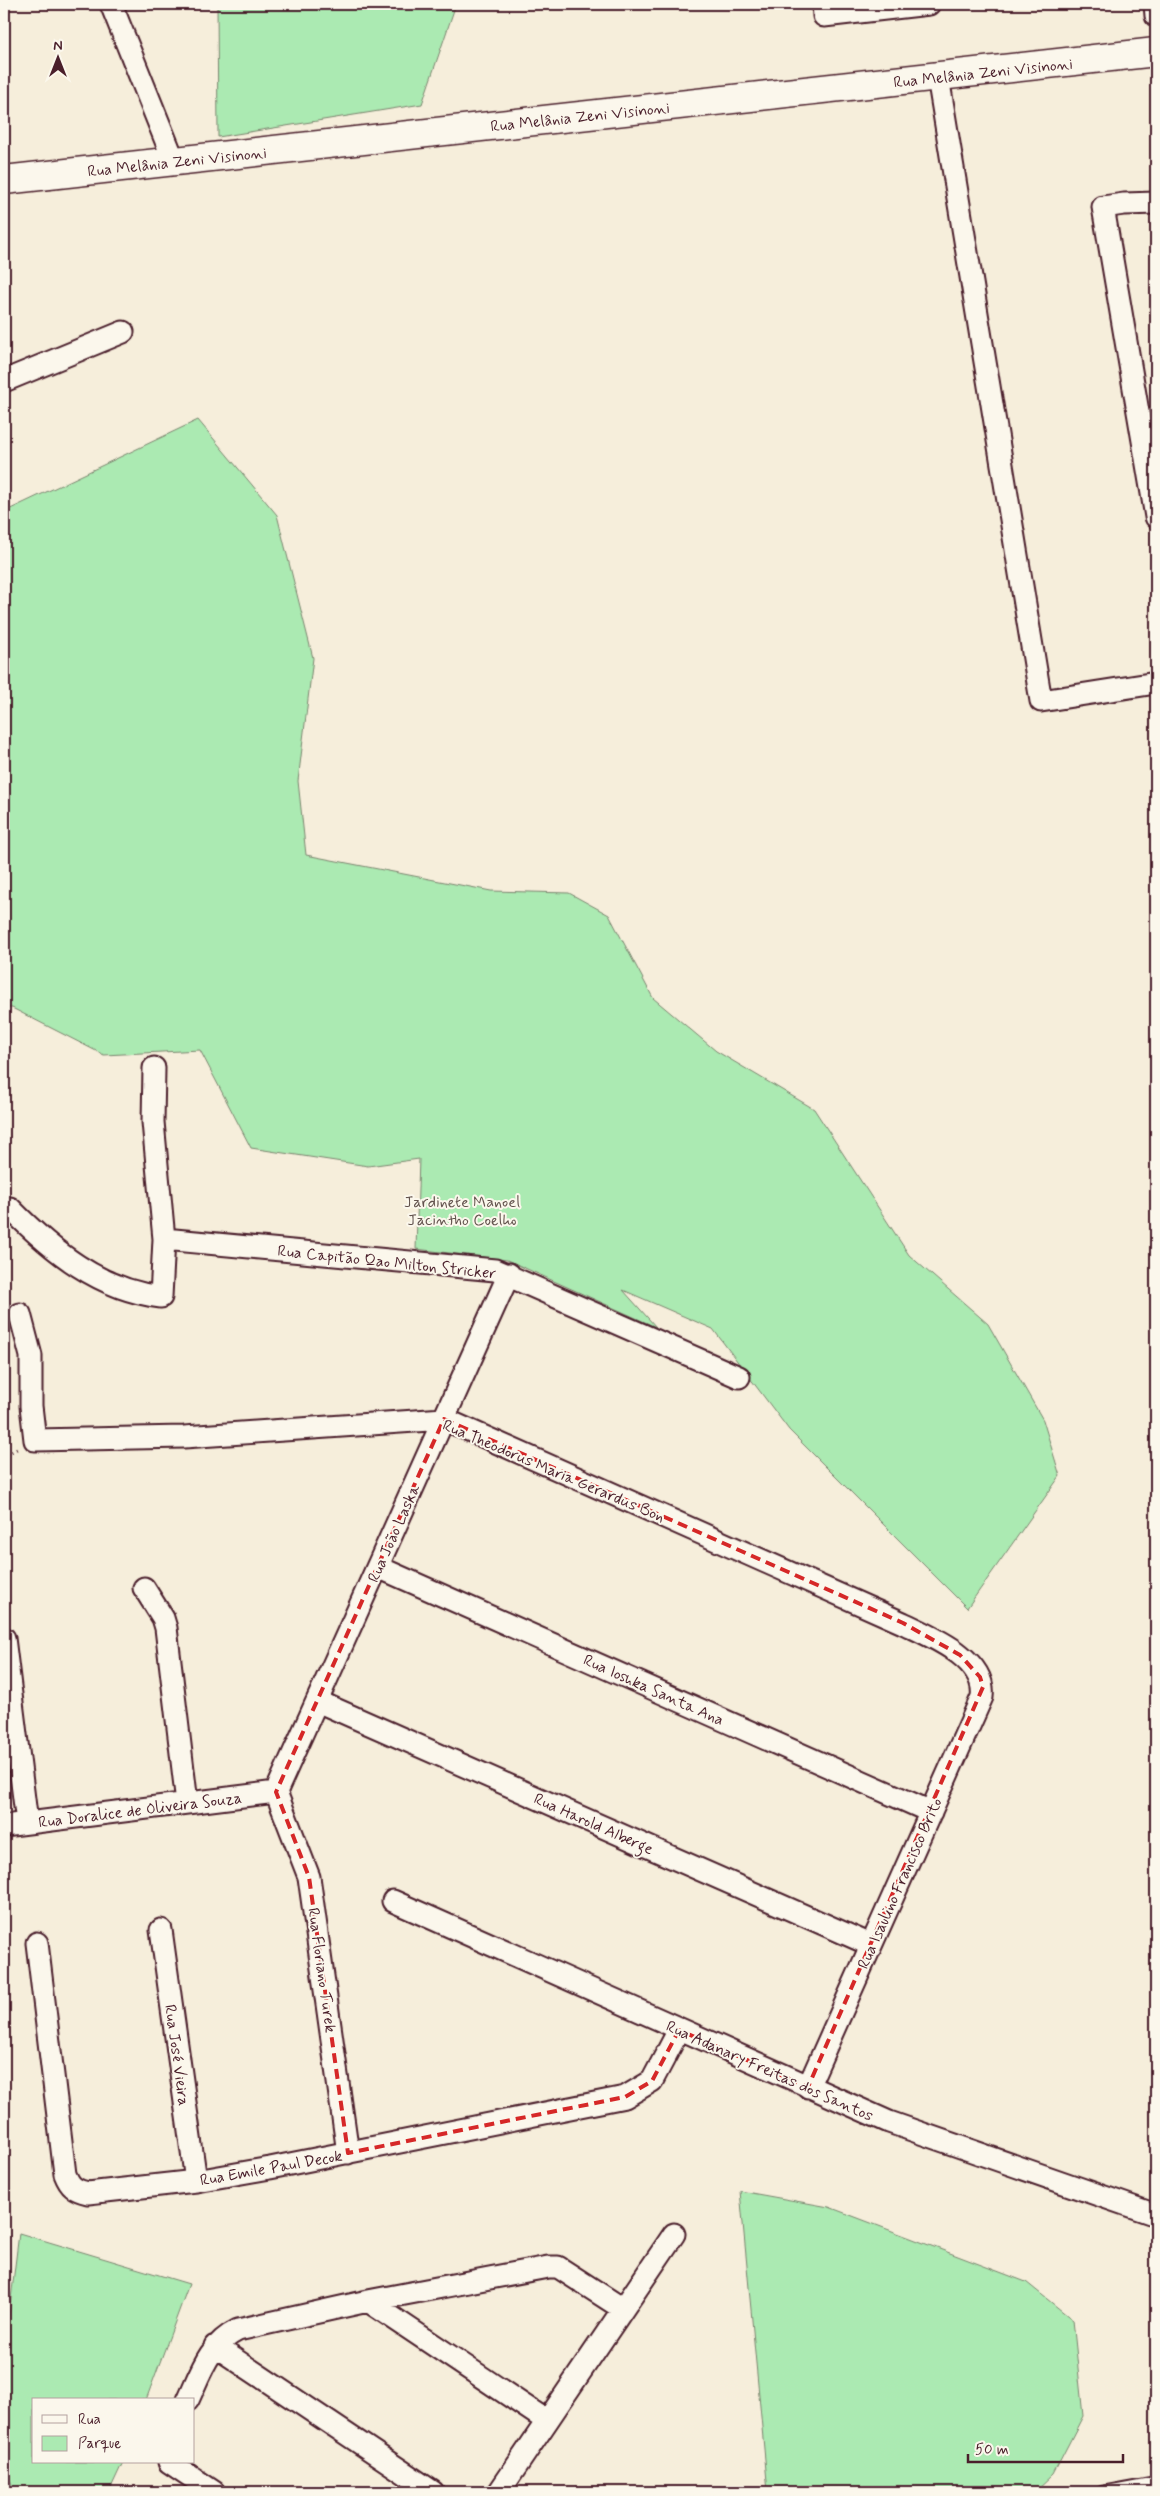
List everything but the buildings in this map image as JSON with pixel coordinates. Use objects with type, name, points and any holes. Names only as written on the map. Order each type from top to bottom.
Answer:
[{"type":"street","points":[[111,4],[174,162]]},
{"type":"street","points":[[822,4],[824,16],[929,4]]},
{"type":"street","points":[[1155,4],[1156,16]]},
{"type":"street","name":"Rua Melânia Zeni Visinoni","points":[[5,176],[174,162],[1156,52]]},
{"type":"street","points":[[938,77],[1041,701],[1156,683]]},
{"type":"street","points":[[1156,203],[1103,207],[1156,517]]},
{"type":"street","points":[[4,381],[123,332]]},
{"type":"street","points":[[10,1208],[33,1232],[82,1268],[128,1292],[161,1297],[164,1239],[153,1122],[154,1068]]},
{"type":"street","name":"Rua Capitão Qao Milton Stricker","points":[[164,1239],[484,1268],[509,1274],[739,1377]]},
{"type":"street","name":"Rua João Laska","points":[[276,1792],[509,1274]]},
{"type":"street","name":"Rua Theodorus Maria Gerardus Bon","points":[[20,1314],[31,1356],[31,1406],[35,1440],[184,1437],[444,1419],[904,1623],[960,1655],[980,1677]]},
{"type":"street","name":"Rua Ioshka Santa Ana","points":[[378,1566],[931,1812]]},
{"type":"street","points":[[144,1588],[163,1618],[166,1628],[187,1803]]},
{"type":"street","points":[[4,1638],[27,1823]]},
{"type":"street","name":"Rua Isaulino Francisco Brito","points":[[808,2088],[982,1697],[983,1687],[980,1677]]},
{"type":"street","name":"Rua Harold Alberge","points":[[317,1701],[871,1945]]},
{"type":"street","name":"Rua Doralice de Oliveira Souza","points":[[4,1826],[276,1792]]},
{"type":"street","name":"Rua Floriano Turek","points":[[276,1792],[310,1877],[348,2153]]},
{"type":"street","name":"Rua Adanary Freitas dos Santos","points":[[393,1901],[808,2088],[889,2122],[1156,2215]]},
{"type":"street","name":"Rua José Vieira","points":[[161,1930],[196,2181]]},
{"type":"street","name":"Rua Emile Paul Decok","points":[[37,1943],[65,2174],[69,2184],[77,2190],[88,2193],[196,2181],[625,2098],[652,2081],[680,2030]]},
{"type":"street","points":[[499,2492],[674,2234]]},
{"type":"street","points":[[189,2398],[207,2359],[215,2346],[226,2336],[238,2330],[368,2301],[548,2267],[558,2267],[623,2309]]},
{"type":"street","points":[[368,2301],[547,2421]]},
{"type":"street","points":[[215,2346],[433,2492]]},
{"type":"street","points":[[172,2464],[214,2492]]},
{"type":"lane","points":[[1102,2492],[1156,2482]]},
{"type":"highlighted area","points":[[444,1419],[903,1623],[960,1655],[980,1677],[983,1687],[808,2087],[679,2030],[652,2081],[625,2097],[348,2153],[309,1877],[276,1792]]},
{"type":"green space","points":[[217,4],[456,4],[422,104],[218,137]]},
{"type":"green space","name":"Jardinete Manoel Jacintho Coelho","points":[[198,420],[277,515],[313,658],[298,781],[306,855],[491,891],[569,893],[609,915],[653,998],[716,1051],[814,1109],[909,1255],[988,1324],[1043,1420],[1060,1476],[967,1608],[789,1430],[713,1329],[623,1290],[656,1327],[507,1260],[416,1249],[419,1159],[368,1166],[251,1148],[200,1050],[104,1055],[12,1008],[4,1008],[4,512]]},
{"type":"green space","points":[[740,2191],[829,2207],[1026,2282],[1073,2320],[1083,2416],[1053,2474],[1034,2492],[768,2492]]},
{"type":"green space","points":[[19,2233],[189,2284],[147,2398],[32,2398],[32,2464],[122,2464],[109,2492],[14,2492],[10,2479],[5,2389],[9,2316]]}]
